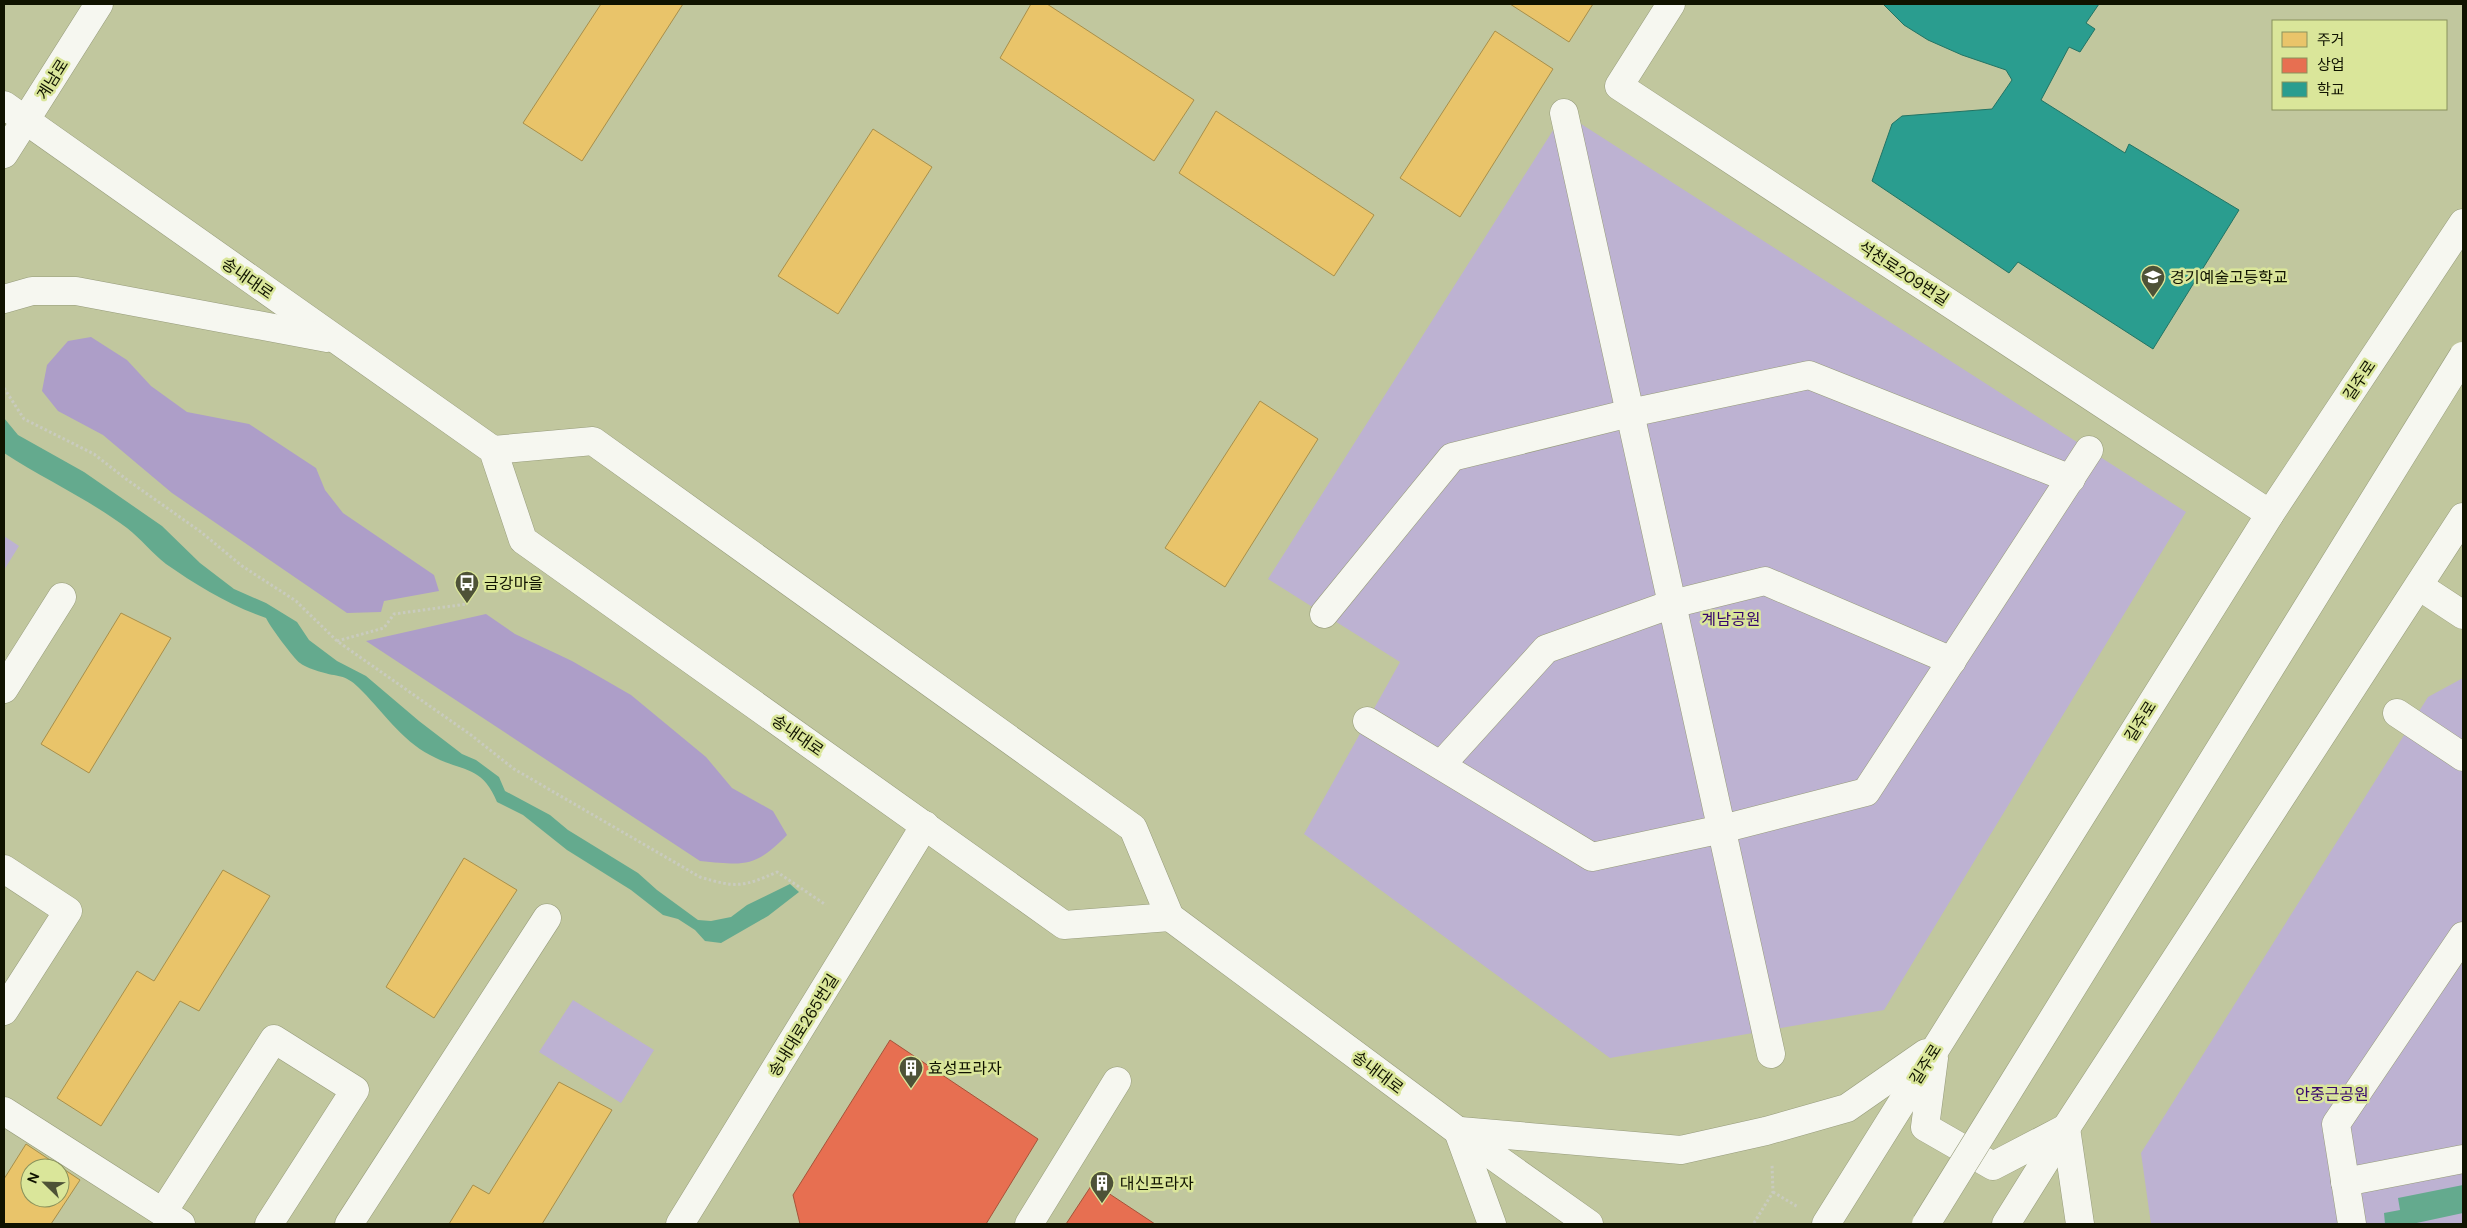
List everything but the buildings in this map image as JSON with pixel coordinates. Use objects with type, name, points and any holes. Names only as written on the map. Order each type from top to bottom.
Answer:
[{"type":"street","name":"계남로","points":[[4,154],[14,113],[99,4]]},
{"type":"street","name":"석천로209번길","points":[[1671,4],[1619,86],[2270,514]]},
{"type":"street","name":"송내대로","points":[[14,113],[493,450],[523,540],[1064,925],[1170,917],[1458,1131],[1589,1224]]},
{"type":"street","points":[[1564,113],[1771,1054]]},
{"type":"street","name":"길주로","points":[[1815,1217],[1936,1047],[2270,514],[2463,223]]},
{"type":"street","points":[[4,299],[32,291],[76,291],[336,340]]},
{"type":"street","points":[[1926,1224],[2463,356]]},
{"type":"street","points":[[1324,614],[1452,457],[1630,413],[1809,375],[2071,479]]},
{"type":"street","points":[[493,450],[593,442],[1133,828],[1170,917]]},
{"type":"street","points":[[1368,721],[1592,857],[1722,829],[1866,792],[2089,450]]},
{"type":"street","points":[[2006,1224],[2066,1128],[2463,517]]},
{"type":"street","points":[[1441,766],[1546,649],[1672,604],[1765,581],[1952,661]]},
{"type":"street","points":[[2419,586],[2463,614]]},
{"type":"street","points":[[4,689],[62,597]]},
{"type":"street","points":[[2396,713],[2463,757]]},
{"type":"street","name":"송내대로265번길","points":[[681,1224],[925,825]]},
{"type":"street","points":[[4,869],[68,911],[4,1011]]},
{"type":"street","points":[[349,1224],[547,918]]},
{"type":"street","points":[[2352,1224],[2336,1124],[2463,936]]},
{"type":"street","points":[[4,1111],[172,1218],[274,1038],[355,1090],[269,1224]]},
{"type":"street","points":[[1936,1047],[1924,1127],[1993,1166],[2066,1128]]},
{"type":"street","points":[[1492,1224],[1458,1131],[1681,1150],[1766,1131],[1847,1108],[1936,1047]]},
{"type":"street","points":[[1029,1224],[1118,1081]]},
{"type":"street","points":[[2066,1128],[2080,1224]]},
{"type":"street","points":[[2345,1182],[2463,1159]]},
{"type":"path","points":[[4,388],[24,419],[94,454],[201,532],[242,566],[296,601],[337,641],[471,735],[514,769],[700,877],[729,885],[750,884],[777,872],[826,905]]},
{"type":"path","points":[[337,641],[384,628],[394,614],[467,604]]},
{"type":"path","points":[[1754,1223],[1773,1192],[1771,1156]]},
{"type":"path","points":[[1773,1192],[1815,1217]]},
{"type":"green space","name":"계남공원","points":[[1564,113],[2186,512],[1884,1010],[1610,1058],[1304,834],[1400,662],[1268,579]]},
{"type":"green space","points":[[4,536],[19,546],[4,570]]},
{"type":"green space","name":"안중근공원","points":[[2463,678],[2463,1224],[2151,1224],[2141,1153],[2428,697]]},
{"type":"green space","points":[[573,1000],[654,1050],[621,1103],[539,1052]]},
{"type":"shaded area","points":[[91,337],[127,360],[151,386],[187,412],[249,424],[316,468],[325,490],[343,513],[434,575],[439,591],[384,601],[381,612],[347,613],[172,493],[103,435],[58,411],[42,391],[47,365],[68,341]]},
{"type":"shaded area","points":[[4,418],[18,435],[84,472],[162,526],[200,563],[234,589],[266,603],[297,622],[309,640],[337,661],[366,676],[419,721],[462,754],[476,760],[499,777],[505,791],[550,815],[568,830],[638,873],[657,890],[698,920],[711,921],[731,917],[747,905],[790,884],[799,892],[768,916],[721,943],[705,941],[695,930],[678,919],[663,915],[631,890],[567,850],[523,815],[497,802],[491,790],[477,775],[420,749],[401,733],[353,683],[345,678],[315,670],[300,663],[282,642],[266,618],[227,601],[189,580],[166,564],[127,528],[81,498],[4,453]]},
{"type":"shaded area","points":[[486,614],[515,634],[572,661],[631,695],[706,757],[732,788],[773,811],[787,835],[766,854],[748,862],[700,861],[366,641]]},
{"type":"shaded area","points":[[2463,1185],[2463,1213],[2412,1224],[2385,1224],[2384,1213],[2400,1210],[2398,1198]]},
{"type":"place","name":"경기예술고등학교","points":[[2153,298]]},
{"type":"place","name":"금강마을","points":[[467,604]]},
{"type":"place","name":"효성프라자","points":[[911,1089]]},
{"type":"place","name":"대신프라자","points":[[1102,1204]]}]
